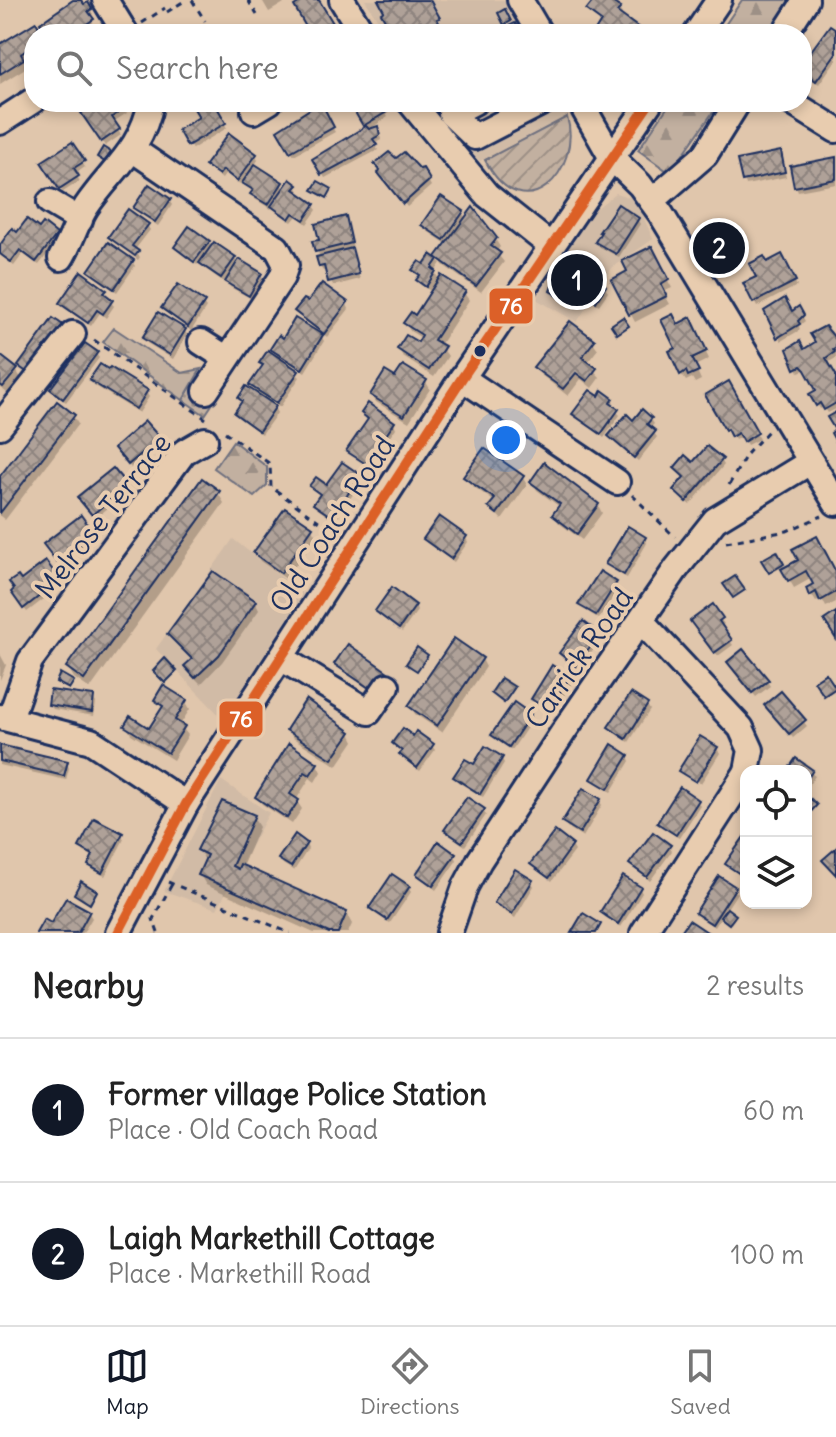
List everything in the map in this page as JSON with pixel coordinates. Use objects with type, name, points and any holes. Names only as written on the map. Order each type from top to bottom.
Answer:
[{"type":"street","points":[[105,0],[119,24]]},
{"type":"street","points":[[342,0],[357,24]]},
{"type":"street","points":[[520,0],[534,24]]},
{"type":"street","points":[[703,24],[719,0]]},
{"type":"street","points":[[790,24],[806,0]]},
{"type":"street","points":[[0,122],[24,106]]},
{"type":"street","points":[[61,258],[86,207],[132,149],[147,125],[149,112]]},
{"type":"street","points":[[418,112],[487,195],[551,246]]},
{"type":"street","points":[[455,112],[451,114],[475,137],[524,112]]},
{"type":"street","points":[[586,112],[612,158],[652,201],[741,343],[810,462],[829,510]]},
{"type":"street","name":"Old Coach Road","points":[[121,932],[186,804],[462,378],[643,112]]},
{"type":"street","points":[[652,201],[705,155],[732,112]]},
{"type":"street","points":[[807,112],[836,130]]},
{"type":"street","points":[[132,149],[277,248],[286,265],[282,277],[226,358],[202,402]]},
{"type":"street","points":[[50,202],[80,220]]},
{"type":"street","points":[[0,427],[80,335]]},
{"type":"street","points":[[201,342],[226,358]]},
{"type":"street","points":[[462,378],[617,482]]},
{"type":"street","name":"Melrose Terrace","points":[[5,718],[30,661],[184,452],[205,440]]},
{"type":"street","name":"Carrick Road","points":[[449,933],[465,887],[479,861],[564,731],[692,549],[715,520],[810,462]]},
{"type":"street","points":[[642,622],[741,728],[751,750],[748,765]]},
{"type":"street","points":[[281,658],[369,712],[387,686]]},
{"type":"street","points":[[5,718],[91,741],[186,804]]},
{"type":"street","points":[[643,933],[740,783]]},
{"type":"path","points":[[142,24],[189,0],[205,21]]},
{"type":"path","points":[[248,0],[257,15]]},
{"type":"path","points":[[80,335],[202,402]]},
{"type":"path","points":[[234,438],[270,464],[271,487],[353,545]]},
{"type":"path","points":[[617,482],[692,549]]},
{"type":"path","points":[[720,543],[787,531],[829,510]]},
{"type":"path","points":[[150,872],[290,933]]},
{"type":"path","points":[[158,933],[153,919],[172,884]]},
{"type":"shaded area","points":[[365,0],[508,0],[521,24],[381,24]]},
{"type":"shaded area","points":[[436,112],[570,114],[480,161]]},
{"type":"shaded area","points":[[616,193],[636,200],[653,239],[612,268],[577,322],[536,299],[588,215]]},
{"type":"shaded area","points":[[233,539],[303,594],[223,719],[156,649]]},
{"type":"shaded area","points":[[221,780],[269,813],[217,909],[164,891]]},
{"type":"green space","points":[[742,0],[793,0],[776,24],[726,24]]},
{"type":"green space","points":[[664,112],[713,112],[670,173],[638,150]]},
{"type":"green space","points":[[567,117],[570,137],[566,156],[547,186],[532,193],[517,192],[500,182],[485,160]]},
{"type":"green space","points":[[114,328],[182,373],[201,369],[183,400],[103,342]]},
{"type":"green space","points":[[192,385],[215,400],[205,415],[183,400]]},
{"type":"green space","points":[[233,441],[267,467],[267,485],[254,497],[214,468]]},
{"type":"building","points":[[73,0],[81,0],[84,4],[88,2],[92,9],[88,11],[94,19],[87,24],[40,23]]},
{"type":"building","points":[[303,0],[319,0],[333,23],[304,24],[294,6]]},
{"type":"building","points":[[378,0],[430,0],[440,18],[437,19],[440,24],[387,24],[381,13],[384,11]]},
{"type":"building","points":[[594,0],[609,0],[621,8],[617,12],[634,24],[599,24],[601,21],[586,10]]},
{"type":"building","points":[[505,9],[511,21],[504,24],[498,13]]},
{"type":"building","points":[[830,25],[836,29],[836,53],[816,81],[812,78],[812,50]]},
{"type":"building","points":[[24,29],[24,52],[21,54],[24,59],[0,74],[0,44]]},
{"type":"building","points":[[120,112],[112,117],[120,129],[101,142],[81,113]]},
{"type":"building","points":[[196,112],[220,112],[226,123],[187,146],[178,130],[199,117]]},
{"type":"building","points":[[305,112],[326,112],[334,127],[290,152],[277,130]]},
{"type":"building","points":[[355,112],[387,112],[363,126]]},
{"type":"building","points":[[366,126],[369,129],[378,126],[380,135],[373,139],[377,145],[321,175],[312,159]]},
{"type":"building","points":[[229,133],[257,154],[237,181],[223,170],[219,175],[205,165]]},
{"type":"building","points":[[72,142],[85,161],[74,168],[79,176],[59,189],[41,162]]},
{"type":"building","points":[[103,147],[111,152],[105,162],[97,157]]},
{"type":"building","points":[[781,151],[785,172],[742,181],[737,160]]},
{"type":"building","points":[[389,152],[396,158],[404,152],[420,169],[423,168],[430,180],[403,204],[374,164]]},
{"type":"building","points":[[836,157],[836,179],[794,187],[790,166]]},
{"type":"building","points":[[255,164],[283,182],[268,205],[250,194],[253,190],[242,183]]},
{"type":"building","points":[[290,179],[298,185],[294,189],[315,204],[304,220],[293,213],[289,219],[271,206]]},
{"type":"building","points":[[318,181],[332,189],[327,198],[312,190]]},
{"type":"building","points":[[149,184],[171,199],[155,222],[133,208]]},
{"type":"building","points":[[441,196],[464,211],[444,240],[421,225]]},
{"type":"building","points":[[618,204],[639,218],[616,254],[595,242]]},
{"type":"building","points":[[473,207],[497,238],[491,246],[501,253],[476,286],[436,257]]},
{"type":"building","points":[[128,209],[149,224],[132,246],[139,251],[135,256],[108,237]]},
{"type":"building","points":[[346,216],[352,243],[315,252],[312,241],[319,240],[315,224]]},
{"type":"building","points":[[27,219],[39,228],[43,223],[57,234],[36,262],[20,250],[11,262],[0,254],[0,245],[12,228],[17,232]]},
{"type":"building","points":[[189,226],[210,241],[194,262],[174,247]]},
{"type":"building","points":[[733,231],[741,245],[706,267],[697,252]]},
{"type":"building","points":[[108,242],[134,260],[114,289],[88,271]]},
{"type":"building","points":[[214,242],[236,257],[221,278],[199,263]]},
{"type":"building","points":[[652,246],[669,279],[661,284],[667,296],[629,315],[611,280],[627,271],[622,261]]},
{"type":"building","points":[[352,248],[359,274],[328,282],[324,266],[319,267],[316,257]]},
{"type":"building","points":[[431,254],[438,259],[432,268],[436,271],[426,287],[416,280],[420,275],[412,270],[419,261],[424,264]]},
{"type":"building","points":[[782,254],[796,281],[753,303],[743,283],[756,277],[749,264],[764,256],[767,262]]},
{"type":"building","points":[[573,257],[595,273],[593,276],[606,286],[596,302],[586,296],[581,303],[577,301],[573,305],[550,291],[558,271],[562,273]]},
{"type":"building","points":[[239,259],[262,273],[249,296],[225,282]]},
{"type":"building","points":[[81,271],[107,290],[104,293],[113,300],[103,314],[97,310],[88,323],[59,303]]},
{"type":"building","points":[[441,275],[466,291],[434,340],[445,346],[429,370],[397,349],[406,335],[418,342],[422,335],[403,323],[411,312],[415,315]]},
{"type":"building","points":[[322,283],[348,302],[324,334],[294,311],[304,299],[308,301]]},
{"type":"building","points":[[178,284],[205,302],[188,327],[161,308]]},
{"type":"building","points":[[785,298],[792,311],[799,306],[804,315],[798,321],[800,324],[777,338],[764,311]]},
{"type":"building","points":[[158,312],[186,329],[170,355],[142,338]]},
{"type":"building","points":[[673,314],[678,324],[691,317],[707,351],[692,358],[699,371],[688,376],[686,371],[680,375],[669,351],[675,348],[661,320]]},
{"type":"building","points":[[623,317],[629,326],[617,334],[611,325]]},
{"type":"building","points":[[53,318],[66,327],[31,375],[18,366]]},
{"type":"building","points":[[295,318],[323,335],[302,369],[270,349],[279,335],[283,338]]},
{"type":"building","points":[[570,321],[595,340],[582,357],[597,368],[587,381],[576,373],[563,389],[533,367]]},
{"type":"building","points":[[825,326],[836,339],[835,352],[826,358],[836,375],[836,403],[824,410],[820,403],[816,406],[809,394],[816,390],[801,366],[795,369],[787,349],[800,341],[804,349],[815,342],[810,334]]},
{"type":"building","points":[[85,343],[98,352],[63,399],[50,389]]},
{"type":"building","points":[[268,350],[299,371],[277,403],[249,385],[263,365],[259,363]]},
{"type":"building","points":[[0,355],[18,369],[3,387],[0,385]]},
{"type":"building","points":[[100,364],[148,390],[136,409],[89,380]]},
{"type":"building","points":[[403,365],[427,380],[404,416],[370,395],[385,371],[395,377]]},
{"type":"building","points":[[729,381],[758,433],[743,442],[738,433],[731,437],[725,430],[705,395]]},
{"type":"building","points":[[246,386],[276,406],[259,431],[234,413],[242,401],[238,398]]},
{"type":"building","points":[[590,390],[599,396],[602,390],[613,398],[610,403],[619,409],[601,434],[572,414]]},
{"type":"building","points":[[57,401],[75,415],[0,513],[0,476]]},
{"type":"building","points":[[368,403],[395,422],[366,464],[346,451],[368,419],[361,413]]},
{"type":"building","points":[[642,409],[652,418],[647,424],[656,431],[634,458],[608,436],[627,414],[633,420]]},
{"type":"building","points":[[836,412],[836,442],[831,433],[835,430],[827,417]]},
{"type":"building","points":[[145,421],[160,438],[128,465],[114,448]]},
{"type":"building","points":[[707,446],[723,459],[686,502],[673,490],[684,477],[674,468],[685,455],[693,462]]},
{"type":"building","points":[[484,448],[524,476],[497,514],[488,507],[495,499],[463,477]]},
{"type":"building","points":[[342,462],[361,475],[332,517],[313,504],[320,494],[309,486],[316,477],[326,484]]},
{"type":"building","points":[[544,462],[599,504],[577,534],[552,515],[560,504],[530,482]]},
{"type":"building","points":[[113,468],[127,485],[92,515],[77,497]]},
{"type":"building","points":[[202,478],[220,491],[84,680],[66,667]]},
{"type":"building","points":[[285,508],[313,527],[281,573],[253,553]]},
{"type":"building","points":[[81,515],[94,533],[57,562],[43,544]]},
{"type":"building","points":[[439,516],[467,536],[451,559],[423,539]]},
{"type":"building","points":[[628,526],[646,537],[624,575],[605,564]]},
{"type":"building","points":[[817,536],[836,572],[836,592],[820,601],[816,592],[809,596],[806,588],[813,584],[806,571],[788,581],[781,569],[798,560],[792,549]]},
{"type":"building","points":[[777,551],[784,564],[769,573],[761,560]]},
{"type":"building","points":[[46,561],[60,580],[23,609],[11,592],[14,589],[9,582],[18,576],[21,580]]},
{"type":"building","points":[[213,571],[256,601],[219,655],[195,678],[184,666],[192,659],[167,634]]},
{"type":"building","points":[[600,571],[617,582],[596,615],[578,605]]},
{"type":"building","points":[[735,576],[745,590],[733,598],[723,584]]},
{"type":"building","points":[[392,587],[416,605],[399,629],[375,611]]},
{"type":"building","points":[[713,604],[723,618],[719,621],[732,640],[714,653],[690,621]]},
{"type":"building","points":[[836,612],[836,639],[824,620]]},
{"type":"building","points":[[583,621],[600,634],[575,666],[559,653]]},
{"type":"building","points":[[454,638],[483,658],[437,726],[408,706]]},
{"type":"building","points":[[348,644],[388,672],[375,692],[334,664]]},
{"type":"building","points":[[417,647],[428,655],[417,671],[406,664]]},
{"type":"building","points":[[743,649],[769,680],[752,693],[727,662]]},
{"type":"building","points":[[165,658],[177,671],[165,683],[153,671]]},
{"type":"building","points":[[552,665],[570,677],[549,710],[531,699]]},
{"type":"building","points":[[60,673],[74,681],[69,689],[56,682]]},
{"type":"building","points":[[826,673],[836,688],[824,696],[814,681]]},
{"type":"building","points":[[501,678],[515,687],[504,703],[491,693]]},
{"type":"building","points":[[163,685],[187,700],[175,720],[185,726],[168,753],[124,726],[130,716],[149,728],[163,706],[154,700]]},
{"type":"building","points":[[50,690],[94,696],[92,712],[48,705]]},
{"type":"building","points":[[781,691],[806,720],[789,734],[764,705]]},
{"type":"building","points":[[631,693],[648,704],[626,739],[608,727]]},
{"type":"building","points":[[306,699],[351,732],[332,759],[286,730]]},
{"type":"building","points":[[514,702],[531,714],[509,747],[491,735]]},
{"type":"building","points":[[403,728],[413,736],[416,731],[434,744],[417,768],[399,754],[402,751],[392,743]]},
{"type":"building","points":[[700,736],[718,747],[696,782],[678,771]]},
{"type":"building","points":[[289,743],[318,763],[310,775],[305,772],[290,794],[299,800],[287,818],[255,797]]},
{"type":"building","points":[[612,744],[629,755],[608,789],[591,779]]},
{"type":"building","points":[[0,745],[68,761],[64,776],[0,761]]},
{"type":"building","points":[[485,746],[503,757],[480,794],[453,777],[465,759],[474,764]]},
{"type":"building","points":[[796,758],[806,765],[791,765]]},
{"type":"building","points":[[680,787],[699,800],[676,835],[657,823]]},
{"type":"building","points":[[583,788],[601,799],[580,833],[562,822]]},
{"type":"building","points":[[467,797],[485,809],[462,842],[444,830]]},
{"type":"building","points":[[222,801],[255,815],[232,866],[238,869],[240,864],[347,912],[338,933],[329,933],[198,875],[207,855],[197,850]]},
{"type":"building","points":[[94,818],[123,833],[102,873],[88,865],[93,855],[79,847]]},
{"type":"building","points":[[555,831],[573,845],[549,878],[530,864]]},
{"type":"building","points":[[653,832],[671,845],[647,877],[629,864]]},
{"type":"building","points":[[295,834],[307,843],[291,867],[278,859]]},
{"type":"building","points":[[438,841],[456,854],[433,886],[416,874]]},
{"type":"building","points":[[740,843],[740,874],[725,864]]},
{"type":"building","points":[[836,848],[836,875],[822,860]]},
{"type":"building","points":[[515,869],[533,880],[512,914],[494,903]]},
{"type":"building","points":[[392,874],[410,886],[387,920],[369,908]]},
{"type":"building","points":[[623,876],[641,887],[618,924],[600,912]]},
{"type":"building","points":[[719,876],[736,887],[712,924],[695,913]]},
{"type":"building","points":[[81,881],[97,891],[90,904],[74,894]]},
{"type":"building","points":[[66,898],[90,911],[78,933],[36,933],[44,919],[51,923]]},
{"type":"building","points":[[727,908],[736,915],[729,924],[720,917]]},
{"type":"building","points":[[583,913],[601,924],[596,933],[571,933]]},
{"type":"building","points":[[689,920],[707,932],[680,933]]},
{"type":"transit line","name":"76","points":[[118,933],[186,804],[462,378],[643,112]]},
{"type":"place","name":"Laigh Markethill Cottage","points":[[719,248]]},
{"type":"place","name":"Former village Police Station","points":[[577,280]]}]
